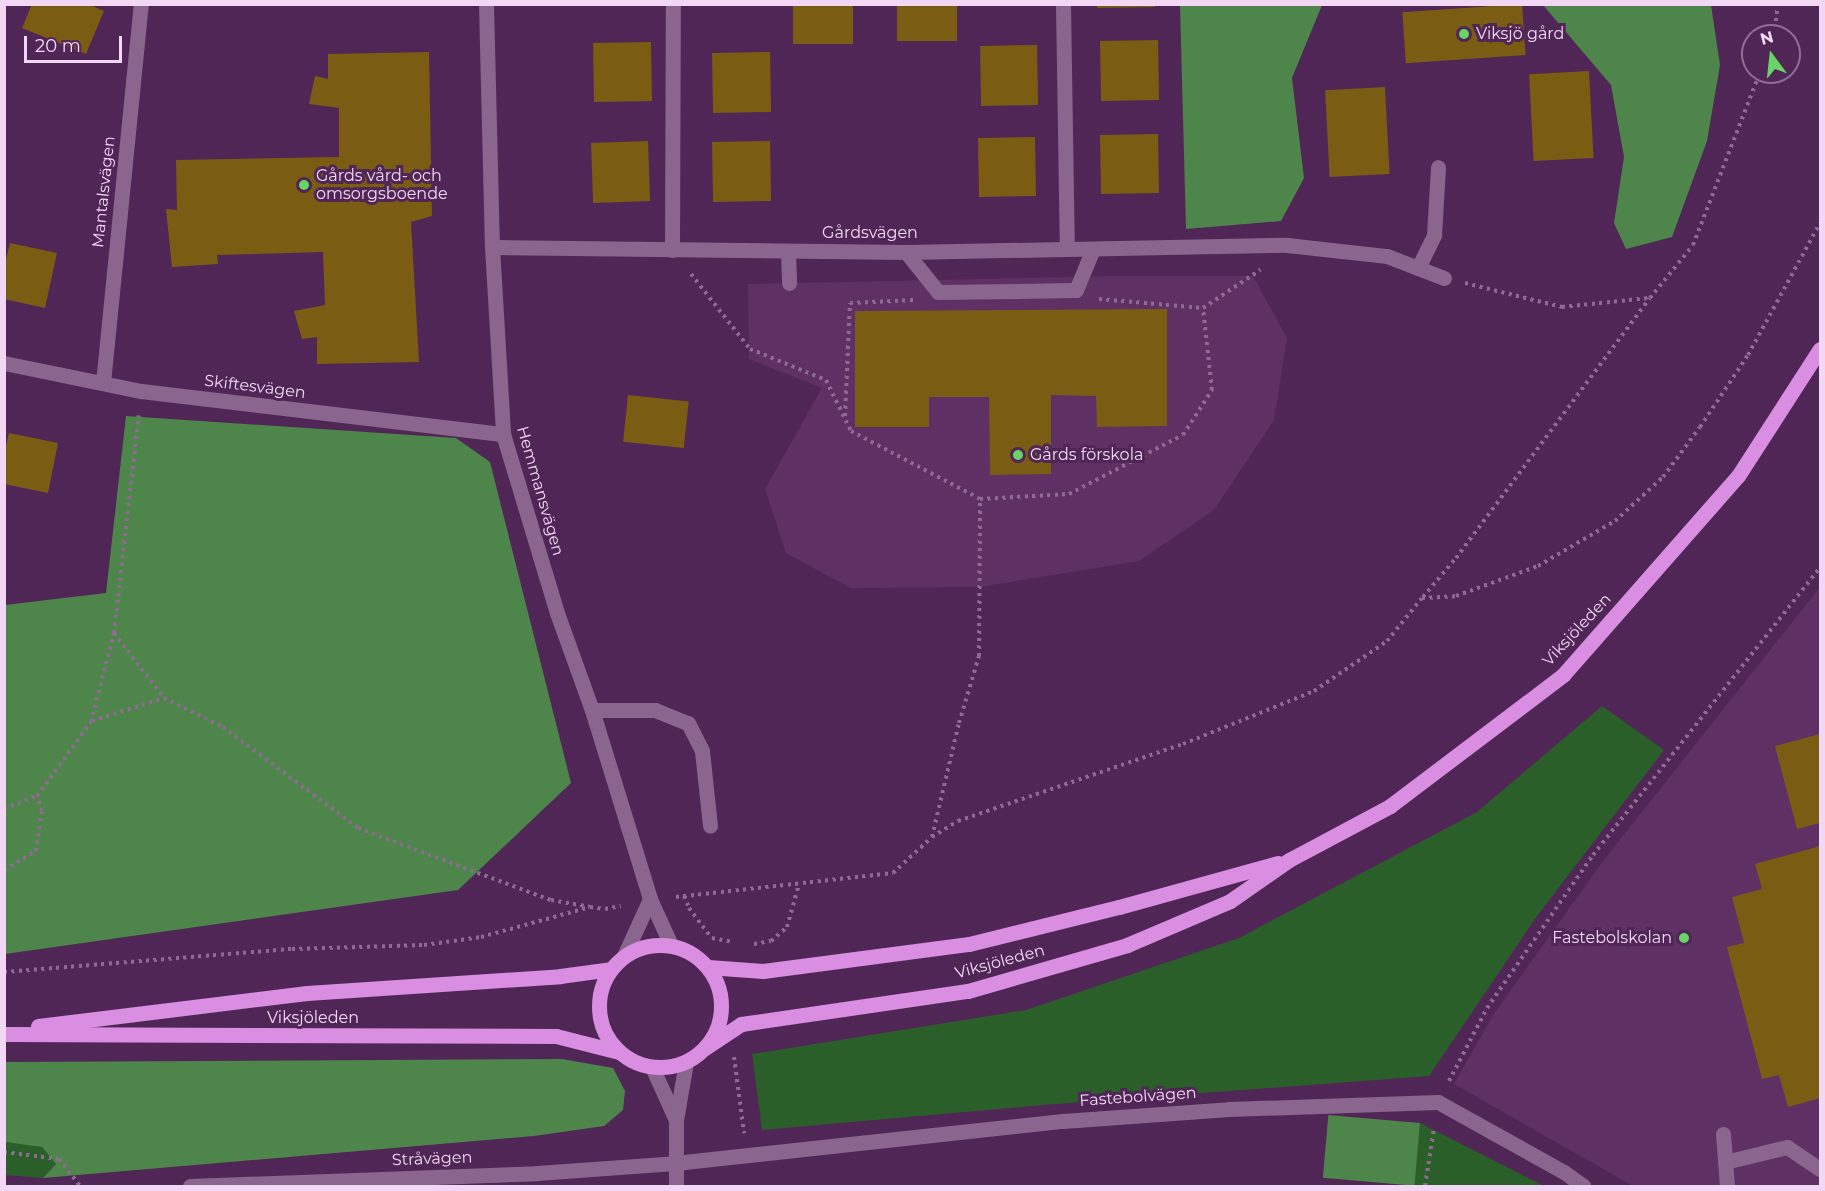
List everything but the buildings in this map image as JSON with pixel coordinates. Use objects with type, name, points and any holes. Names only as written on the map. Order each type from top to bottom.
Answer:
[{"type":"main road","name":"Viksjöleden","points":[[705,1048],[741,1024],[968,991],[1127,945],[1230,901],[1289,860],[1390,806],[1563,675],[1738,476],[1821,349]]},
{"type":"main road","name":"Viksjöleden","points":[[708,967],[763,971],[969,944],[1119,907],[1289,860]]},
{"type":"main road","points":[[671,945],[688,952],[708,967],[715,978],[722,1000],[720,1021],[705,1048],[686,1062],[667,1067],[652,1067],[636,1063],[619,1052],[606,1037],[600,1019],[599,992],[611,969],[624,956],[639,948],[671,945]]},
{"type":"main road","name":"Viksjöleden","points":[[4,1032],[307,993],[560,976],[611,969]]},
{"type":"main road","name":"Viksjöleden","points":[[4,1032],[556,1036],[619,1052]]},
{"type":"street","name":"Mantalsvägen","points":[[103,383],[141,4]]},
{"type":"street","name":"Hemmansvägen","points":[[486,4],[492,247],[503,434],[557,613],[592,710],[650,899],[671,945]]},
{"type":"street","points":[[672,250],[673,4]]},
{"type":"street","points":[[1063,4],[1067,249]]},
{"type":"street","points":[[1418,268],[1434,235],[1438,167]]},
{"type":"street","name":"Gårdsvägen","points":[[492,247],[906,252],[1287,245],[1387,256],[1444,278]]},
{"type":"street","points":[[906,252],[938,292],[1076,290],[1093,249]]},
{"type":"street","points":[[788,251],[789,283]]},
{"type":"street","name":"Skiftesvägen","points":[[4,363],[141,392],[503,434]]},
{"type":"street","points":[[592,710],[655,710],[688,723],[702,751],[710,826]]},
{"type":"street","points":[[624,956],[650,899]]},
{"type":"street","points":[[676,1186],[676,1120],[686,1062]]},
{"type":"street","points":[[652,1067],[676,1120]]},
{"type":"street","points":[[1438,1102],[1564,1172],[1583,1186]]},
{"type":"street","name":"Fastebolvägen","points":[[675,1162],[1063,1121],[1229,1109],[1438,1102]]},
{"type":"street","points":[[1723,1134],[1727,1186]]},
{"type":"street","points":[[1725,1162],[1787,1147],[1821,1169]]},
{"type":"street","name":"Stråvägen","points":[[190,1186],[537,1173],[675,1162]]},
{"type":"path","points":[[1776,24],[1778,4]]},
{"type":"path","points":[[114,633],[165,698],[223,727],[358,828],[551,900],[605,909],[650,899],[893,873],[932,837],[958,821],[1184,744],[1314,692],[1387,641],[1456,558],[1650,298],[1693,245],[1755,84]]},
{"type":"path","points":[[1422,598],[1456,596],[1538,566],[1615,521],[1663,477],[1701,427],[1748,355],[1821,223]]},
{"type":"path","points":[[1076,290],[1101,300],[1203,308],[1253,276],[1287,245]]},
{"type":"path","points":[[672,250],[750,349],[826,380],[851,431],[980,499],[1069,494],[1183,435],[1212,390],[1203,308]]},
{"type":"path","points":[[1444,278],[1562,307],[1650,298]]},
{"type":"path","points":[[845,418],[850,303],[910,302],[938,292]]},
{"type":"path","points":[[4,809],[37,796],[91,722],[114,633],[141,392]]},
{"type":"path","points":[[932,837],[958,723],[979,656],[980,499]]},
{"type":"path","points":[[1425,1186],[1438,1102],[1487,1008],[1593,855],[1821,568]]},
{"type":"path","points":[[91,722],[165,698]]},
{"type":"path","points":[[4,870],[36,851],[42,811],[37,796]]},
{"type":"path","points":[[749,945],[771,941],[787,927],[799,884]]},
{"type":"path","points":[[684,896],[689,908],[712,938],[739,943]]},
{"type":"path","points":[[4,972],[292,949],[424,945],[481,937],[590,907]]},
{"type":"path","points":[[733,1050],[744,1138]]},
{"type":"path","points":[[4,1152],[59,1159],[80,1186]]},
{"type":"shaded area","name":"Gårds förskola","points":[[1120,276],[1253,276],[1287,338],[1274,420],[1214,510],[1139,561],[979,587],[851,588],[786,553],[765,489],[822,388],[749,359],[748,284]]},
{"type":"shaded area","name":"Fastebolskolan","points":[[1820,587],[1820,1186],[1633,1186],[1454,1084],[1493,1015],[1603,861]]},
{"type":"green space","points":[[1180,5],[1322,5],[1292,78],[1304,178],[1281,221],[1186,229]]},
{"type":"green space","points":[[1543,5],[1711,5],[1720,65],[1707,141],[1672,237],[1626,249],[1614,223],[1624,157],[1611,85]]},
{"type":"green space","points":[[126,416],[456,438],[490,462],[571,783],[458,890],[5,954],[5,605],[106,593]]},
{"type":"green space","points":[[1602,706],[1664,750],[1537,916],[1429,1076],[1043,1105],[762,1130],[752,1054],[1026,1010],[1239,938],[1477,812]]},
{"type":"green space","points":[[562,1059],[613,1068],[625,1091],[623,1110],[604,1126],[534,1136],[43,1178],[56,1164],[42,1147],[5,1142],[5,1062]]},
{"type":"green space","points":[[1328,1115],[1420,1123],[1415,1186],[1323,1178]]},
{"type":"green space","points":[[1420,1123],[1544,1186],[1414,1186]]},
{"type":"green space","points":[[5,1142],[42,1147],[56,1164],[43,1178],[5,1175]]},
{"type":"place","name":"Viksjö gård","points":[[1464,34]]},
{"type":"place","name":"Gårds vård- och omsorgsboende","points":[[304,185]]},
{"type":"place","name":"Gårds förskola","points":[[1018,455]]},
{"type":"place","name":"Fastebolskolan","points":[[1684,938]]}]
